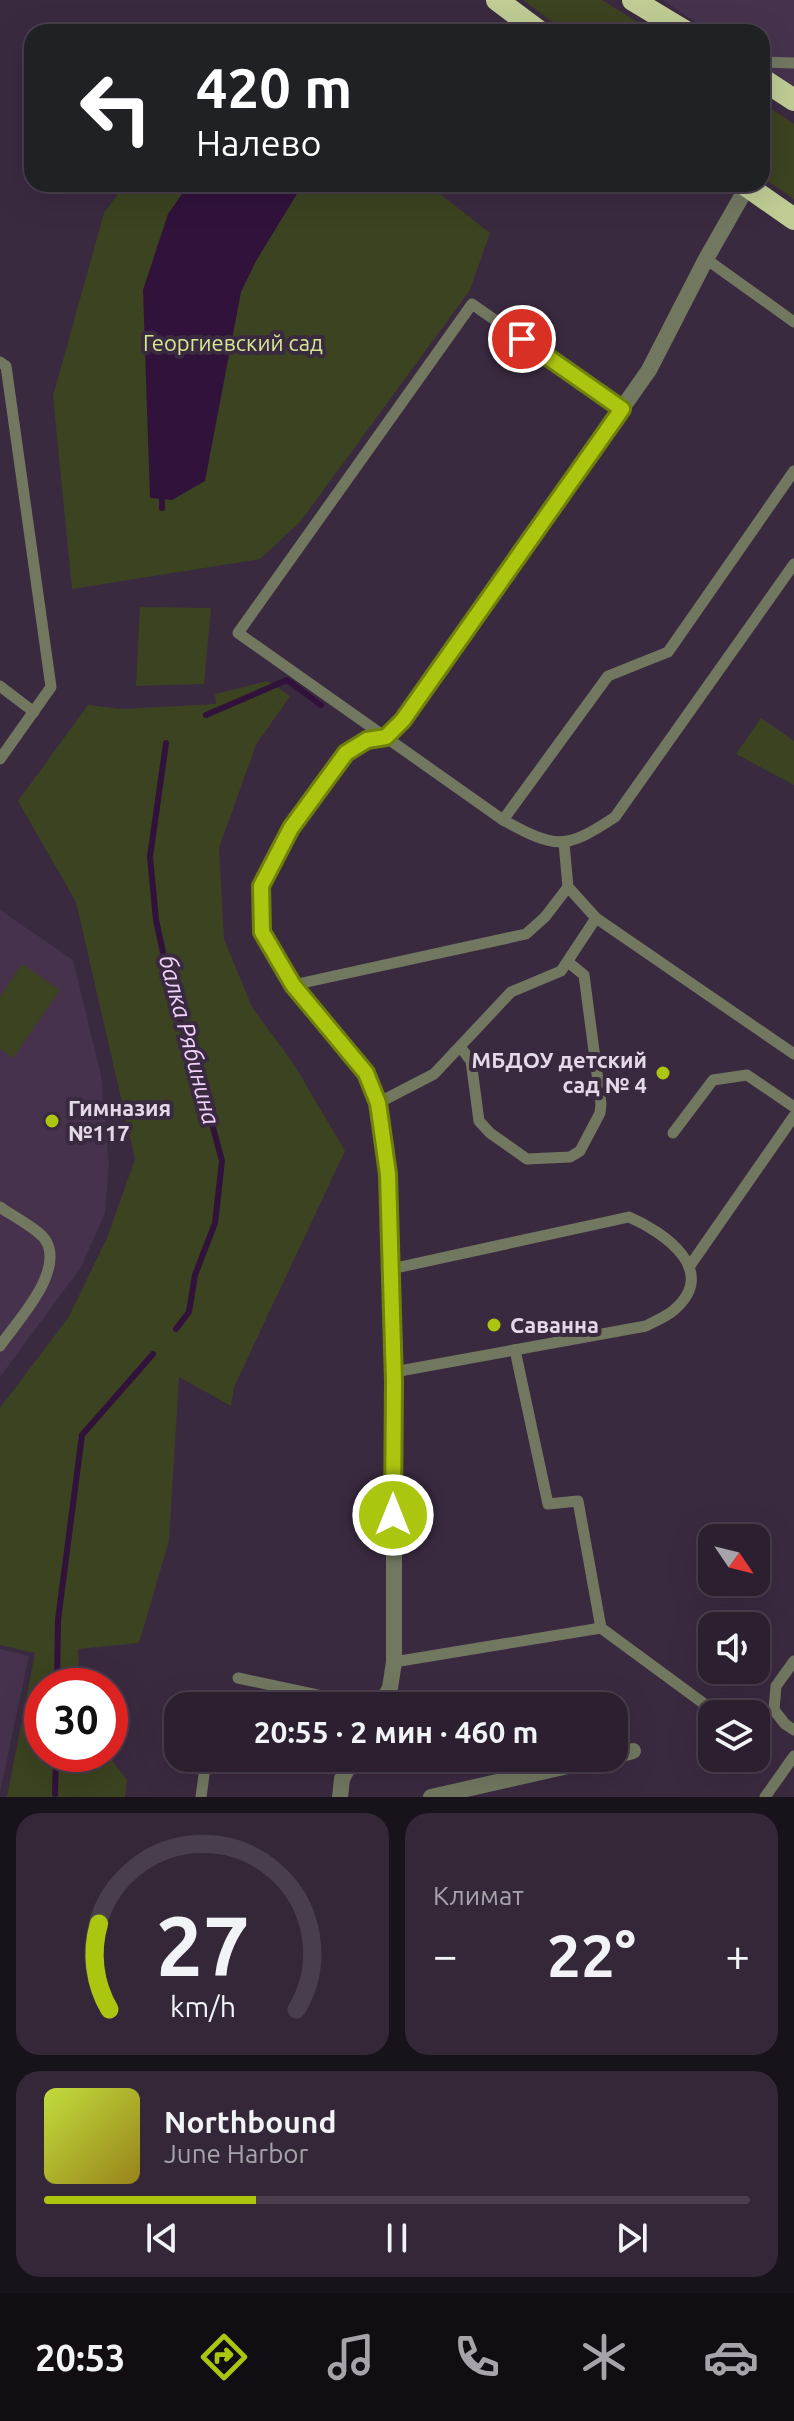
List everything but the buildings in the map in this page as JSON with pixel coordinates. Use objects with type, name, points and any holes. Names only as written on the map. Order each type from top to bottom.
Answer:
[{"type":"highway","points":[[497,0],[529,24]]},
{"type":"highway","points":[[633,0],[673,24]]},
{"type":"highway","points":[[770,84],[794,100]]},
{"type":"highway","points":[[756,192],[794,219]]},
{"type":"street","points":[[388,1692],[394,1662],[394,1372],[388,1174],[378,1103],[366,1073],[293,985],[262,932],[261,886],[291,828],[346,753],[367,740],[386,737],[403,720],[622,409],[656,359],[742,192]]},
{"type":"street","points":[[628,1752],[633,1751]]},
{"type":"street","points":[[340,1797],[346,1772]]},
{"type":"street","points":[[431,1797],[541,1772]]},
{"type":"lane","points":[[770,62],[794,63]]},
{"type":"lane","points":[[706,259],[794,322]]},
{"type":"lane","points":[[622,409],[472,304],[238,633],[503,820],[533,837],[564,843],[591,833],[615,817],[792,572]]},
{"type":"lane","points":[[0,362],[6,366],[51,687],[0,759]]},
{"type":"lane","points":[[503,820],[608,676],[668,652],[794,471]]},
{"type":"lane","points":[[0,686],[34,712]]},
{"type":"lane","points":[[564,843],[568,887],[596,918],[794,1054]]},
{"type":"lane","points":[[293,985],[526,934],[545,917],[568,887]]},
{"type":"lane","points":[[378,1103],[434,1074],[511,992],[561,971],[596,918]]},
{"type":"lane","points":[[461,1048],[471,1061],[479,1121],[490,1133],[527,1159],[570,1157],[580,1151],[600,1113],[601,1104],[584,975],[568,962]]},
{"type":"lane","points":[[673,1133],[708,1084],[717,1078],[747,1075],[794,1107]]},
{"type":"lane","points":[[689,1267],[790,1132],[794,1116]]},
{"type":"lane","points":[[0,1207],[45,1238],[52,1256],[48,1276],[0,1346]]},
{"type":"lane","points":[[391,1269],[629,1217],[651,1226],[675,1244],[689,1267],[691,1281],[684,1299],[673,1311],[646,1326],[394,1372]]},
{"type":"lane","points":[[515,1350],[548,1504],[578,1501],[601,1628],[699,1700]]},
{"type":"lane","points":[[394,1662],[601,1628]]},
{"type":"lane","points":[[794,1661],[776,1686],[774,1710],[794,1730]]},
{"type":"lane","points":[[238,1678],[304,1692]]},
{"type":"lane","points":[[770,1712],[774,1710]]},
{"type":"lane","points":[[765,1797],[794,1756]]},
{"type":"lane","points":[[201,1797],[204,1772]]},
{"type":"shaded area","points":[[663,0],[794,0],[794,89],[770,73],[770,24],[698,24]]},
{"type":"shaded area","points":[[183,192],[298,192],[241,292],[205,481],[172,500],[150,498],[143,290],[168,214]]},
{"type":"shaded area","name":"Гимназия №117","points":[[0,910],[73,960],[101,1076],[109,1166],[105,1213],[81,1267],[0,1377]]},
{"type":"shaded area","points":[[0,1649],[29,1656],[0,1792]]},
{"type":"green space","points":[[523,0],[602,0],[640,24],[555,24]]},
{"type":"green space","points":[[770,108],[794,124],[794,199],[770,182]]},
{"type":"green space","name":"Георгиевский сад","points":[[119,192],[437,192],[490,233],[470,290],[300,522],[260,559],[72,589],[53,396],[104,213]]},
{"type":"green space","points":[[140,607],[211,608],[204,684],[136,686]]},
{"type":"green space","points":[[268,681],[290,696],[256,745],[219,848],[224,939],[252,1007],[295,1066],[345,1151],[234,1387],[231,1406],[179,1377],[169,1541],[139,1643],[78,1649],[79,1668],[32,1668],[35,1653],[0,1645],[0,1408],[68,1318],[107,1238],[135,1159],[76,902],[18,801],[88,705],[122,709],[216,704],[215,694]]},
{"type":"green space","points":[[761,718],[794,741],[794,785],[736,754]]},
{"type":"green space","points":[[22,964],[60,990],[13,1058],[0,1049],[0,997]]},
{"type":"green space","points":[[24,1710],[24,1772],[121,1772],[127,1780],[125,1797],[7,1797]]},
{"type":"waterway","name":"балка Рябинина","points":[[162,499],[162,508]]},
{"type":"waterway","points":[[206,715],[287,680],[321,705]]},
{"type":"waterway","name":"балка Рябинина","points":[[166,743],[150,857],[156,920],[174,1003],[200,1079],[222,1161],[215,1223],[195,1275],[189,1312],[176,1329]]},
{"type":"waterway","name":"балка Рябинина","points":[[57,1668],[58,1620],[82,1435],[153,1354]]},
{"type":"waterway","name":"балка Рябинина","points":[[55,1794],[56,1772]]},
{"type":"place","name":"МБДОУ детский сад № 4","points":[[663,1073]]},
{"type":"place","name":"Гимназия №117","points":[[52,1121]]},
{"type":"place","name":"Саванна","points":[[494,1325]]},
{"type":"route","points":[[393,1515],[394,1382],[388,1174],[378,1103],[366,1073],[293,985],[262,932],[261,886],[291,828],[346,753],[367,740],[386,737],[403,720],[622,409],[522,339]]}]
